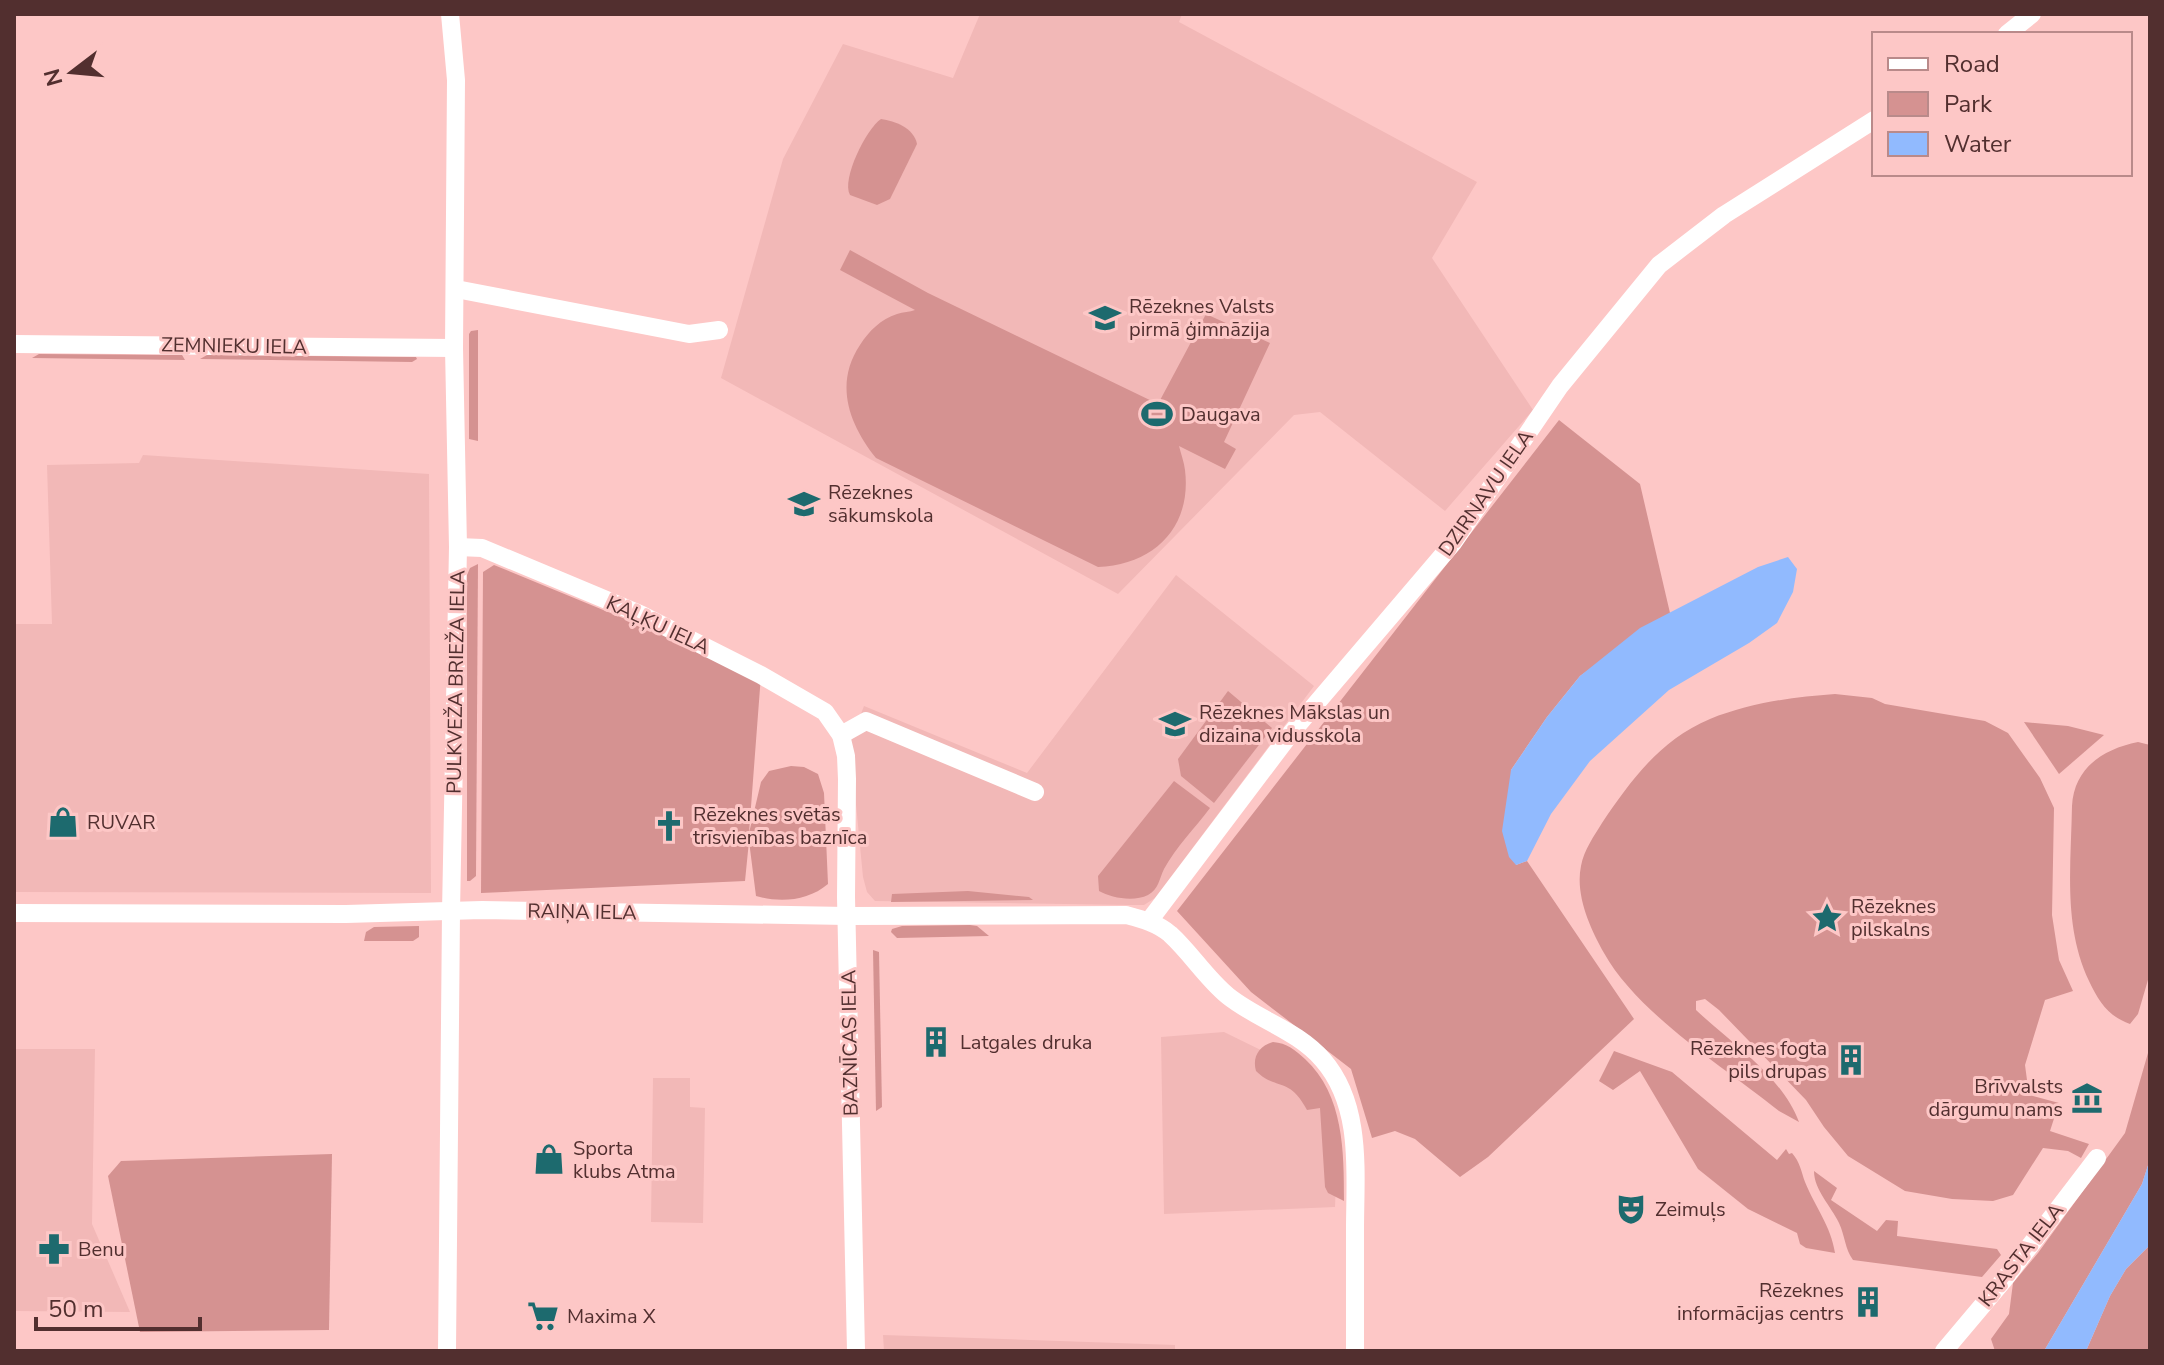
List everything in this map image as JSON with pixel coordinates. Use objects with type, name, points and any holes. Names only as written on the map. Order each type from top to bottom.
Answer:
[{"type":"street","name":"PULKVEŽA BRIEŽA IELA","points":[[447,1351],[458,547],[454,348],[456,80],[450,14]]},
{"type":"street","points":[[2010,32],[2032,14]]},
{"type":"street","name":"DZIRNAVU IELA","points":[[1149,921],[1291,733],[1453,543],[1560,386],[1659,265],[1724,215],[1872,121]]},
{"type":"street","points":[[456,289],[689,334],[719,330]]},
{"type":"street","name":"ZEMNIEKU IELA","points":[[14,344],[454,348]]},
{"type":"street","name":"KAĻĶU IELA","points":[[458,547],[482,548],[640,614],[789,690],[825,712],[841,735]]},
{"type":"street","points":[[841,735],[866,721],[1035,792]]},
{"type":"street","name":"BAZNĪCAS IELA","points":[[841,735],[847,779],[856,1351]]},
{"type":"street","name":"RAIŅA IELA","points":[[14,913],[1126,915],[1149,921]]},
{"type":"street","points":[[1149,921],[1169,933],[1223,991],[1256,1015],[1302,1041],[1323,1059],[1334,1076],[1345,1102],[1357,1158],[1355,1351]]},
{"type":"street","name":"KRASTA IELA","points":[[1944,1351],[2003,1281],[2097,1158]]},
{"type":"shaded area","name":"Rēzeknes Valsts pirmā ģimnāzija","points":[[980,14],[1182,14],[1179,22],[1477,182],[1432,258],[1533,410],[1445,511],[1320,412],[1294,415],[1118,594],[721,378],[783,159],[843,44],[953,78]]},
{"type":"shaded area","points":[[143,455],[429,474],[431,893],[14,892],[14,624],[52,624],[47,465],[139,463]]},
{"type":"shaded area","name":"Rēzeknes Mākslas un dizaina vidusskola","points":[[1176,575],[1314,686],[1155,898],[1144,905],[875,901],[867,892],[863,877],[850,742],[864,706],[1027,773]]},
{"type":"shaded area","points":[[1224,1032],[1287,1063],[1322,1096],[1337,1156],[1335,1207],[1164,1214],[1161,1037]]},
{"type":"shaded area","points":[[14,1049],[95,1049],[92,1224],[130,1312],[14,1311]]},
{"type":"shaded area","points":[[653,1078],[690,1078],[690,1107],[705,1108],[703,1223],[651,1222]]},
{"type":"shaded area","points":[[883,1335],[1175,1345],[1175,1351],[884,1351]]},
{"type":"green space","points":[[881,119],[908,130],[917,144],[890,199],[877,205],[850,195],[848,188],[856,155]]},
{"type":"green space","points":[[850,250],[928,293],[1158,404],[1206,314],[1270,343],[1224,442],[1236,449],[1225,469],[1179,446],[1186,490],[1175,525],[1165,539],[1136,559],[1098,567],[876,458],[852,418],[848,403],[848,374],[852,360],[871,330],[891,316],[915,310],[840,270]]},
{"type":"green space","points":[[478,330],[478,441],[469,439],[469,334]]},
{"type":"green space","points":[[39,354],[182,355],[185,360],[32,358]]},
{"type":"green space","points":[[207,355],[417,359],[412,362],[200,359]]},
{"type":"green space","points":[[1559,420],[1640,484],[1670,613],[1580,676],[1511,770],[1516,865],[1527,861],[1634,1019],[1488,1157],[1460,1177],[1415,1139],[1395,1131],[1372,1138],[1351,1069],[1251,992],[1177,911]]},
{"type":"green space","points":[[478,564],[476,876],[467,881],[467,575],[470,568]]},
{"type":"green space","points":[[494,565],[761,675],[749,833],[761,782],[769,771],[791,766],[804,767],[818,774],[824,793],[828,884],[812,894],[794,899],[756,896],[749,841],[745,881],[481,893],[483,572]]},
{"type":"green space","points":[[1228,691],[1272,728],[1214,803],[1181,776],[1178,759]]},
{"type":"green space","name":"Rēzeknes pilskalns","points":[[1835,694],[1872,698],[1885,704],[1985,721],[2008,733],[2040,778],[2054,808],[2052,915],[2059,960],[2073,991],[2045,1000],[2025,1065],[2029,1095],[2059,1103],[2050,1131],[2089,1144],[2081,1158],[2068,1151],[2043,1148],[2013,1195],[1993,1201],[1952,1199],[1905,1191],[1848,1156],[1806,1100],[1719,1010],[1705,999],[1696,1001],[1696,1010],[1781,1090],[1799,1122],[1779,1111],[1684,1038],[1638,997],[1604,953],[1585,911],[1580,877],[1587,849],[1624,792],[1662,750],[1692,728],[1725,713],[1771,702]]},
{"type":"green space","points":[[2024,722],[2068,726],[2104,735],[2059,774]]},
{"type":"green space","points":[[2138,742],[2150,745],[2150,973],[2138,1014],[2130,1024],[2116,1017],[2101,1002],[2089,981],[2075,939],[2070,895],[2072,806],[2078,781],[2093,762],[2113,750]]},
{"type":"green space","points":[[1174,781],[1210,808],[1174,853],[1157,887],[1148,895],[1130,899],[1099,891],[1098,876]]},
{"type":"green space","points":[[968,891],[1029,897],[1033,900],[891,902],[892,894]]},
{"type":"green space","points":[[419,926],[419,937],[413,941],[364,941],[366,932],[374,927]]},
{"type":"green space","points":[[902,926],[977,926],[989,936],[897,938],[891,932]]},
{"type":"green space","points":[[873,950],[879,952],[882,1107],[876,1111]]},
{"type":"green space","points":[[1273,1042],[1294,1050],[1318,1073],[1328,1089],[1342,1144],[1344,1201],[1328,1193],[1325,1187],[1320,1108],[1307,1110],[1294,1092],[1256,1071],[1258,1053]]},
{"type":"green space","points":[[2150,1046],[2150,1159],[2142,1184],[2044,1351],[1995,1351],[1991,1339],[2009,1314],[2013,1283],[2125,1133]]},
{"type":"green space","points":[[1614,1051],[1672,1072],[1777,1160],[1786,1149],[1789,1154],[1792,1153],[1826,1225],[1835,1253],[1806,1248],[1800,1244],[1797,1233],[1748,1209],[1698,1169],[1640,1071],[1613,1090],[1599,1081]]},
{"type":"green space","points":[[332,1154],[329,1330],[140,1332],[108,1176],[121,1161]]},
{"type":"green space","points":[[1814,1171],[1837,1188],[1831,1200],[1877,1231],[1886,1220],[1898,1221],[1897,1236],[1997,1249],[2001,1255],[1982,1277],[1853,1260],[1839,1223],[1817,1185]]},
{"type":"green space","points":[[2150,1245],[2150,1351],[2086,1351],[2110,1296],[2126,1269]]},
{"type":"water","points":[[1788,557],[1797,569],[1793,592],[1777,623],[1669,690],[1590,761],[1551,814],[1527,861],[1516,865],[1509,857],[1502,831],[1511,770],[1580,676],[1640,628],[1758,567]]},
{"type":"water","points":[[2150,1159],[2150,1245],[2126,1269],[2110,1296],[2086,1351],[2044,1351],[2142,1184]]},
{"type":"place","name":"Rēzeknes Valsts pirmā ģimnāzija","points":[[1105,318]]},
{"type":"place","name":"Daugava","points":[[1157,414]]},
{"type":"place","name":"Rēzeknes sākumskola","points":[[804,504]]},
{"type":"place","name":"Rēzeknes Mākslas un dizaina vidusskola","points":[[1175,724]]},
{"type":"place","name":"RUVAR","points":[[63,822]]},
{"type":"place","name":"Rēzeknes svētās trīsvienības baznīca","points":[[669,826]]},
{"type":"place","name":"Rēzeknes pilskalns","points":[[1827,918]]},
{"type":"place","name":"Latgales druka","points":[[936,1042]]},
{"type":"place","name":"Rēzeknes fogta pils drupas","points":[[1851,1060]]},
{"type":"place","name":"Brīvvalsts dārgumu nams","points":[[2087,1098]]},
{"type":"place","name":"Sporta klubs Atma","points":[[549,1159]]},
{"type":"place","name":"Zeimuļs","points":[[1631,1209]]},
{"type":"place","name":"Benu","points":[[54,1249]]},
{"type":"place","name":"Rēzeknes informācijas centrs","points":[[1868,1302]]},
{"type":"place","name":"Maxima X","points":[[543,1316]]}]
